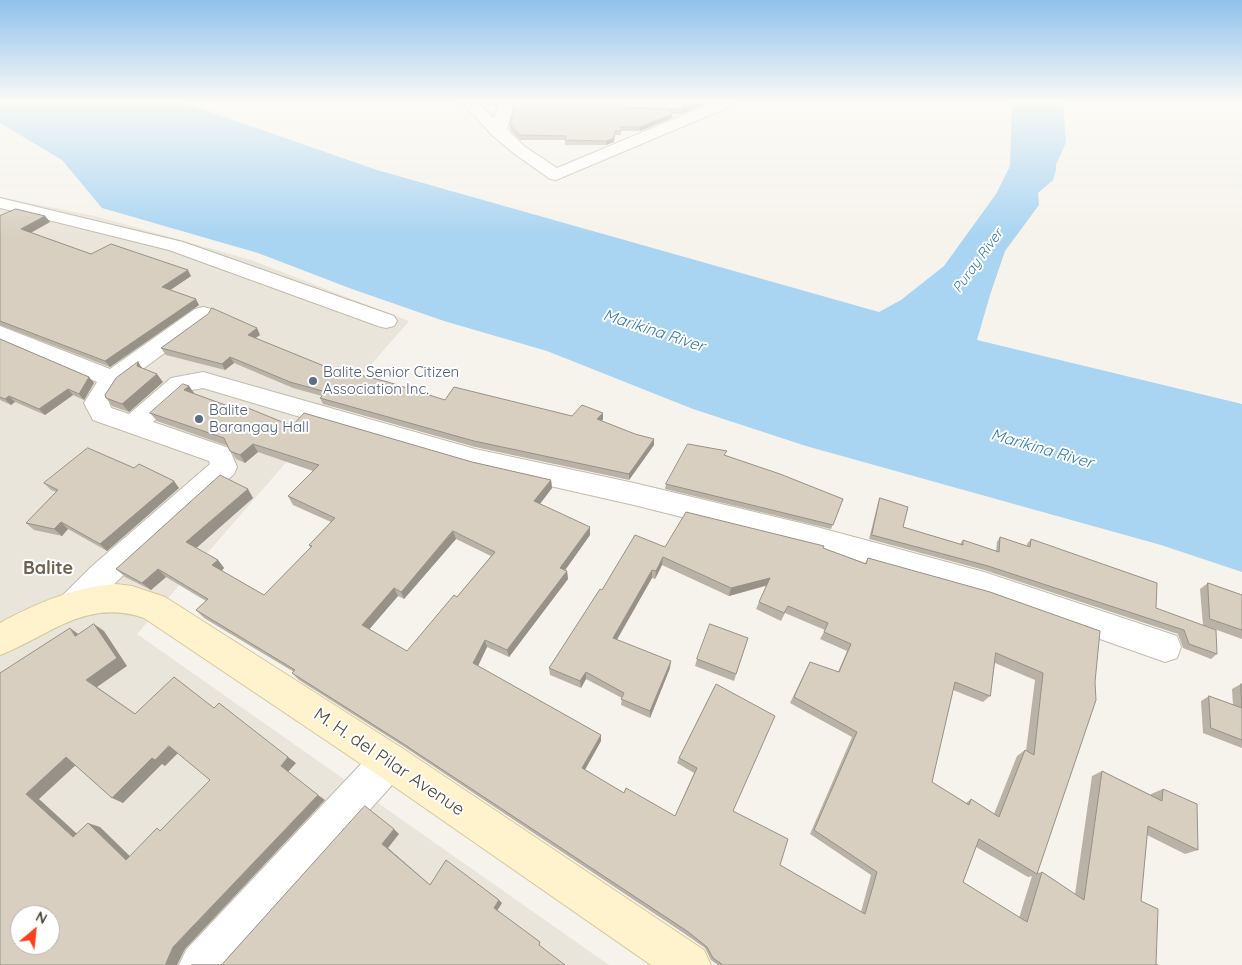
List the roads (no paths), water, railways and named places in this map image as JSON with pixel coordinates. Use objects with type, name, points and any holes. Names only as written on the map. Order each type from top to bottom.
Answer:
[{"type":"main road","name":"M. H. del Pilar Avenue","points":[[0,640],[43,617],[74,605],[103,600],[130,600],[154,607],[389,761],[689,965]]},
{"type":"street","points":[[515,146],[556,175],[628,146]]},
{"type":"street","points":[[0,203],[176,246],[386,321]]},
{"type":"street","points":[[74,605],[102,576],[224,467],[220,454],[102,414],[96,403],[112,379],[202,314]]},
{"type":"street","points":[[0,333],[112,379]]},
{"type":"street","points":[[134,424],[180,384],[202,380],[475,459],[634,494],[813,538],[984,585],[1165,647]]},
{"type":"street","points":[[201,965],[389,761]]},
{"type":"water","points":[[39,146],[308,146],[377,170],[879,312],[901,300],[944,266],[996,194],[1010,166],[1011,146],[1064,146],[1056,165],[1053,180],[1038,193],[1039,205],[1005,251],[977,340],[1242,404],[1242,572],[1161,545],[806,446],[693,409],[547,351],[444,321],[352,289],[258,253],[102,208],[62,160]]},
{"type":"place","name":"Balite Senior Citizen Association Inc.","points":[[313,381]]},
{"type":"place","name":"Balite Barangay Hall","points":[[199,419]]},
{"type":"district","name":"Balite","points":[[48,569]]},
{"type":"water label","name":"Puray River","points":[[978,261]]},
{"type":"water label","name":"Marikina River","points":[[654,331]]},
{"type":"water label","name":"Marikina River","points":[[1042,449]]}]
